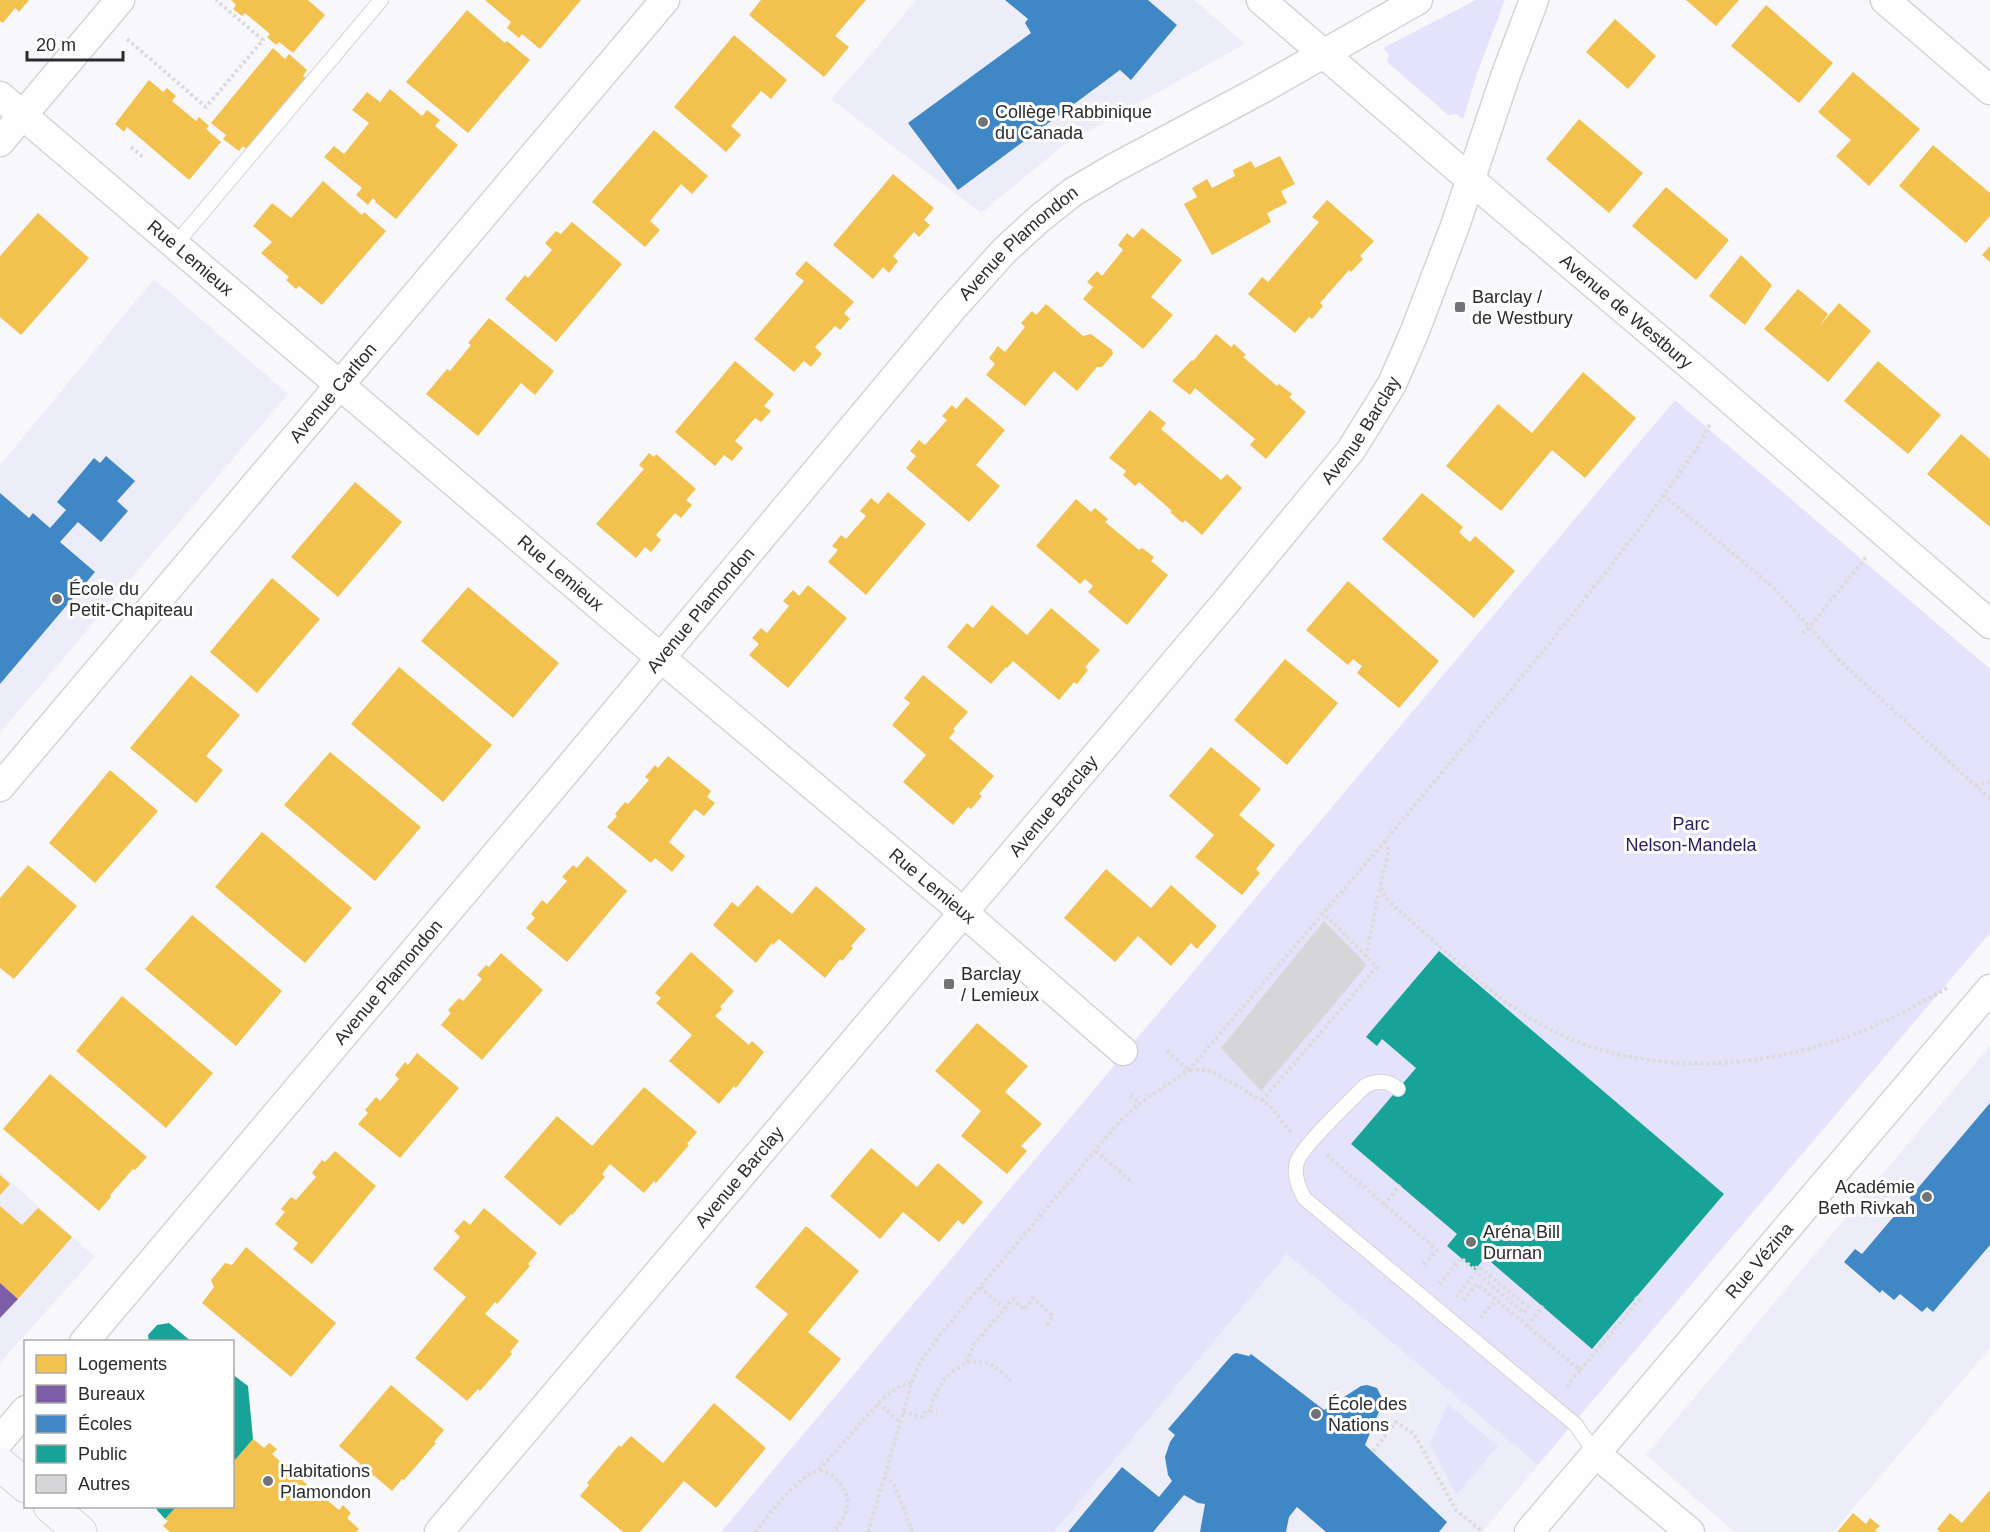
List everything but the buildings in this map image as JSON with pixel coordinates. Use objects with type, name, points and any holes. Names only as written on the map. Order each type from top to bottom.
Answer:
[{"type":"street","points":[[0,142],[120,0]]},
{"type":"street","name":"Avenue Carlton","points":[[0,787],[665,0]]},
{"type":"street","name":"Avenue de Westbury","points":[[1261,0],[1990,624]]},
{"type":"street","name":"Avenue Plamondon","points":[[85,1340],[661,658],[951,310],[1021,234],[1056,205],[1092,180],[1324,54],[1418,0]]},
{"type":"street","name":"Avenue Barclay","points":[[439,1532],[1351,450],[1381,402],[1403,359],[1455,226],[1506,74],[1534,0]]},
{"type":"street","points":[[1885,0],[1990,90]]},
{"type":"street","name":"Rue Lemieux","points":[[0,96],[963,912],[1123,1051]]},
{"type":"street","name":"Rue Vézina","points":[[1529,1532],[1990,989]]},
{"type":"street","points":[[0,1440],[24,1412]]},
{"type":"street","points":[[1595,1453],[1690,1532]]},
{"type":"street","points":[[0,1464],[24,1483]]},
{"type":"street","points":[[52,1508],[80,1532]]},
{"type":"lane","points":[[175,244],[381,0]]},
{"type":"lane","points":[[1398,1089],[1386,1082],[1372,1082],[1365,1086],[1306,1148],[1297,1162],[1296,1171],[1304,1198],[1576,1425],[1595,1453]]},
{"type":"path","points":[[124,37],[206,107],[263,40],[216,0]]},
{"type":"path","points":[[131,147],[144,158]]},
{"type":"path","points":[[876,1532],[869,1530],[912,1383],[923,1358],[943,1331],[1120,1122],[1140,1103],[1189,1070],[1385,841],[1549,644],[1641,527],[1698,447],[1710,424]]},
{"type":"path","points":[[1663,495],[1774,588],[1841,662],[1990,799]]},
{"type":"path","points":[[1802,633],[1809,628],[1866,557]]},
{"type":"path","points":[[1976,786],[1990,782]]},
{"type":"path","points":[[1366,957],[1389,851],[1385,841]]},
{"type":"path","points":[[1381,885],[1384,896],[1396,908],[1495,993],[1522,1013],[1569,1038],[1647,1061],[1671,1064],[1729,1063],[1767,1058],[1808,1048],[1842,1039],[1873,1026],[1949,987]]},
{"type":"path","points":[[1262,1101],[1377,967],[1323,913]]},
{"type":"path","points":[[1314,1028],[1320,1033]]},
{"type":"path","points":[[1167,1052],[1189,1070],[1205,1070],[1215,1073],[1269,1105],[1296,1138]]},
{"type":"path","points":[[1130,1096],[1140,1103]]},
{"type":"path","points":[[1096,1151],[1133,1183]]},
{"type":"path","points":[[1322,1152],[1437,1250],[1420,1267],[1427,1272]]},
{"type":"path","points":[[1384,1205],[1400,1185]]},
{"type":"path","points":[[1444,1278],[1461,1258],[1475,1270],[1478,1266],[1528,1307],[1524,1313],[1476,1272],[1456,1298]]},
{"type":"path","points":[[1433,1278],[1461,1302],[1477,1284],[1580,1370]]},
{"type":"path","points":[[981,1287],[1006,1310]]},
{"type":"path","points":[[1570,1397],[1563,1391],[1639,1300],[1635,1297]]},
{"type":"path","points":[[967,1362],[975,1343],[1006,1310],[1013,1299],[1024,1310],[1033,1298],[1053,1316],[1046,1326]]},
{"type":"path","points":[[1527,1326],[1543,1306]]},
{"type":"path","points":[[930,1411],[944,1380],[967,1362],[978,1361],[993,1364],[1011,1380]]},
{"type":"path","points":[[755,1532],[798,1483],[819,1470],[878,1403],[900,1386],[912,1383]]},
{"type":"path","points":[[878,1403],[900,1422]]},
{"type":"path","points":[[903,1412],[923,1417],[926,1410],[937,1411]]},
{"type":"path","points":[[1373,1451],[1396,1422],[1414,1434],[1456,1510],[1483,1532]]},
{"type":"path","points":[[819,1470],[834,1477],[842,1486],[848,1500],[846,1511],[833,1532]]},
{"type":"path","points":[[884,1478],[891,1481],[894,1486],[912,1532]]},
{"type":"shaded area","name":"Collège Rabbinique du Canada","points":[[916,0],[1194,0],[1245,44],[1064,145],[981,213],[831,99]]},
{"type":"shaded area","name":"École du Petit-Chapiteau","points":[[154,279],[288,394],[0,733],[0,465]]},
{"type":"shaded area","name":"Académie Beth Rivkah","points":[[1990,1046],[1990,1348],[1833,1532],[1734,1532],[1646,1455]]},
{"type":"shaded area","points":[[0,1172],[95,1257],[0,1363]]},
{"type":"shaded area","name":"École des Nations","points":[[1287,1254],[1538,1465],[1517,1491],[1482,1532],[1054,1532]]},
{"type":"green space","points":[[1476,0],[1505,0],[1478,71],[1463,119],[1456,114],[1448,115],[1387,62],[1389,55],[1383,48]]},
{"type":"green space","name":"Parc Nelson-Mandela","points":[[1675,400],[1990,669],[1990,933],[1538,1465],[1287,1254],[1054,1532],[721,1532]]},
{"type":"green space","points":[[1448,1404],[1498,1446],[1456,1495],[1430,1443]]},
{"type":"place","name":"Collège Rabbinique du Canada","points":[[983,122]]},
{"type":"place","name":"Barclay / de Westbury","points":[[1460,307]]},
{"type":"place","name":"École du Petit-Chapiteau","points":[[57,599]]},
{"type":"place","name":"Barclay / Lemieux","points":[[949,984]]},
{"type":"place","name":"Académie Beth Rivkah","points":[[1927,1197]]},
{"type":"place","name":"Aréna Bill Durnan","points":[[1471,1242]]},
{"type":"place","name":"École des Nations","points":[[1316,1414]]},
{"type":"place","name":"Habitations Plamondon","points":[[268,1481]]}]
